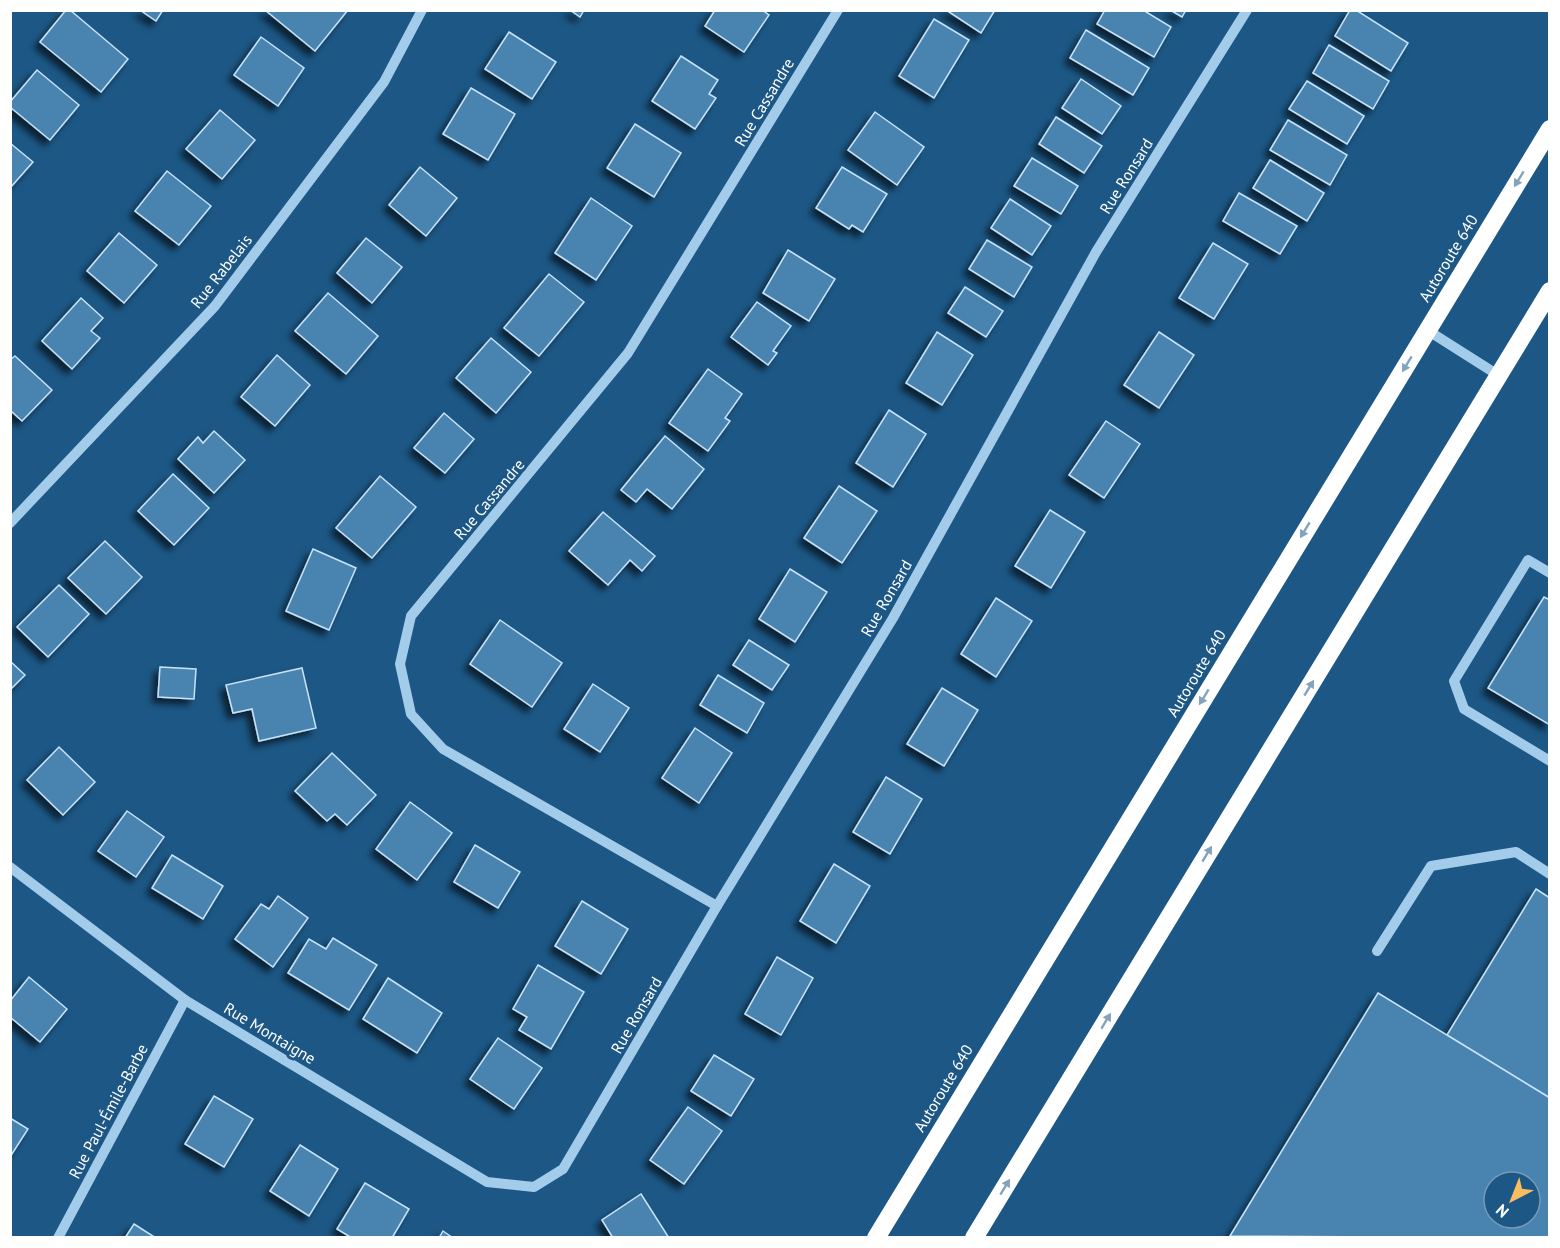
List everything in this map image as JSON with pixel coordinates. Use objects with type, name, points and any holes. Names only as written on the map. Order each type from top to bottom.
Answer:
[{"type":"highway","name":"Autoroute 640","points":[[876,1238],[1550,129]]},
{"type":"highway","points":[[974,1238],[1550,291]]},
{"type":"street","name":"Rue Rabelais","points":[[10,523],[215,306],[384,82],[422,10]]},
{"type":"street","name":"Rue Cassandre","points":[[717,906],[443,749],[411,714],[400,663],[411,616],[628,353],[838,10]]},
{"type":"street","name":"Rue Ronsard","points":[[534,1187],[563,1169],[717,906],[893,618],[1096,252],[1247,10]]},
{"type":"street","points":[[1427,330],[1498,375]]},
{"type":"street","points":[[1550,573],[1528,560],[1454,681],[1464,710],[1550,761]]},
{"type":"street","points":[[1377,951],[1431,866],[1516,852],[1550,874]]},
{"type":"street","name":"Rue Montaigne","points":[[10,867],[185,1000],[487,1182],[534,1187]]},
{"type":"street","name":"Rue Paul-Émile-Barbe","points":[[58,1238],[185,1000]]},
{"type":"building","points":[[66,10],[70,10],[128,59],[101,92],[40,42]]},
{"type":"building","points":[[140,10],[163,10],[156,21]]},
{"type":"building","points":[[265,10],[348,10],[315,51]]},
{"type":"building","points":[[570,10],[584,10],[580,17]]},
{"type":"building","points":[[715,10],[762,10],[769,15],[744,52],[705,26]]},
{"type":"building","points":[[946,10],[995,10],[981,33]]},
{"type":"building","points":[[1105,10],[1143,10],[1171,27],[1154,57],[1097,24]]},
{"type":"building","points":[[1170,10],[1186,10],[1182,17]]},
{"type":"building","points":[[1350,10],[1356,10],[1408,43],[1391,71],[1335,36]]},
{"type":"building","points":[[934,19],[969,40],[934,98],[899,76]]},
{"type":"building","points":[[1086,30],[1149,68],[1133,95],[1070,58]]},
{"type":"building","points":[[509,32],[556,62],[532,99],[485,69]]},
{"type":"building","points":[[261,37],[304,68],[278,106],[234,75]]},
{"type":"building","points":[[1329,45],[1389,81],[1373,109],[1313,73]]},
{"type":"building","points":[[681,56],[718,80],[709,94],[716,98],[695,129],[652,101]]},
{"type":"building","points":[[37,70],[79,105],[50,140],[10,107],[10,102]]},
{"type":"building","points":[[1081,79],[1121,106],[1102,134],[1062,108]]},
{"type":"building","points":[[1307,81],[1364,116],[1347,144],[1289,109]]},
{"type":"building","points":[[471,88],[515,114],[488,160],[443,134]]},
{"type":"building","points":[[220,110],[255,140],[222,179],[186,149]]},
{"type":"building","points":[[875,112],[924,147],[897,185],[848,150]]},
{"type":"building","points":[[1056,117],[1102,146],[1084,173],[1039,144]]},
{"type":"building","points":[[1288,120],[1347,155],[1330,185],[1270,150]]},
{"type":"building","points":[[635,124],[681,153],[654,197],[607,168]]},
{"type":"building","points":[[10,143],[33,162],[10,188]]},
{"type":"building","points":[[1032,158],[1078,186],[1061,214],[1014,186]]},
{"type":"building","points":[[1270,160],[1324,193],[1307,221],[1253,188]]},
{"type":"building","points":[[420,167],[457,198],[426,236],[389,205]]},
{"type":"building","points":[[842,167],[887,194],[863,232],[852,225],[849,229],[816,208]]},
{"type":"building","points":[[167,171],[211,206],[179,245],[135,211]]},
{"type":"building","points":[[1239,193],[1297,226],[1280,254],[1223,221]]},
{"type":"building","points":[[591,198],[632,226],[596,280],[555,253]]},
{"type":"building","points":[[1010,199],[1051,226],[1032,255],[991,228]]},
{"type":"building","points":[[119,233],[157,265],[124,303],[87,271]]},
{"type":"building","points":[[366,238],[402,267],[372,303],[337,273]]},
{"type":"building","points":[[987,240],[1032,267],[1014,297],[969,269]]},
{"type":"building","points":[[1213,243],[1248,264],[1214,319],[1179,298]]},
{"type":"building","points":[[788,250],[835,279],[809,321],[763,293]]},
{"type":"building","points":[[549,274],[584,302],[539,356],[504,328]]},
{"type":"building","points":[[965,287],[1003,311],[986,337],[948,313]]},
{"type":"building","points":[[328,293],[378,336],[346,374],[295,331]]},
{"type":"building","points":[[81,298],[103,318],[91,331],[100,338],[72,369],[42,341]]},
{"type":"building","points":[[757,302],[791,326],[773,351],[777,353],[768,365],[731,337]]},
{"type":"building","points":[[937,332],[973,355],[942,405],[906,383]]},
{"type":"building","points":[[1159,332],[1194,355],[1159,408],[1124,385]]},
{"type":"building","points":[[491,338],[531,372],[496,413],[456,378]]},
{"type":"building","points":[[277,355],[310,385],[275,426],[241,397]]},
{"type":"building","points":[[15,356],[52,390],[22,421],[10,410],[10,360]]},
{"type":"building","points":[[708,369],[742,394],[725,418],[730,421],[708,451],[669,423]]},
{"type":"building","points":[[889,410],[926,434],[893,487],[856,463]]},
{"type":"building","points":[[444,413],[474,439],[445,473],[414,448]]},
{"type":"building","points":[[1106,421],[1140,444],[1104,498],[1069,475]]},
{"type":"building","points":[[214,431],[245,460],[214,493],[178,459],[198,437],[203,443]]},
{"type":"building","points":[[665,436],[704,469],[672,509],[647,489],[636,502],[621,490]]},
{"type":"building","points":[[173,474],[209,508],[174,545],[138,511]]},
{"type":"building","points":[[380,476],[416,507],[372,558],[336,528]]},
{"type":"building","points":[[839,486],[877,511],[842,563],[804,538]]},
{"type":"building","points":[[1050,510],[1085,532],[1051,588],[1015,566]]},
{"type":"building","points":[[603,512],[655,556],[642,571],[630,560],[608,585],[569,551]]},
{"type":"building","points":[[105,541],[142,577],[106,614],[68,578]]},
{"type":"building","points":[[313,549],[356,568],[329,630],[286,611]]},
{"type":"building","points":[[790,569],[827,592],[795,642],[759,619]]},
{"type":"building","points":[[59,585],[89,614],[48,657],[17,627]]},
{"type":"building","points":[[1544,597],[1550,600],[1550,725],[1488,688]]},
{"type":"building","points":[[996,598],[1032,621],[996,677],[961,654]]},
{"type":"building","points":[[500,620],[562,663],[532,707],[470,664]]},
{"type":"building","points":[[749,640],[789,665],[772,690],[733,665]]},
{"type":"building","points":[[10,661],[25,675],[10,690]]},
{"type":"building","points":[[160,667],[196,669],[194,699],[158,697]]},
{"type":"building","points":[[302,668],[316,728],[259,741],[252,709],[233,713],[226,685]]},
{"type":"building","points":[[718,675],[764,703],[747,733],[700,705]]},
{"type":"building","points":[[593,684],[629,708],[600,752],[564,729]]},
{"type":"building","points":[[942,688],[978,710],[944,766],[907,744]]},
{"type":"building","points":[[695,728],[732,753],[699,803],[662,778]]},
{"type":"building","points":[[59,747],[95,782],[63,815],[27,780]]},
{"type":"building","points":[[332,753],[376,795],[347,825],[335,814],[327,821],[295,791]]},
{"type":"building","points":[[886,777],[922,799],[890,854],[853,832]]},
{"type":"building","points":[[410,802],[452,833],[417,880],[376,849]]},
{"type":"building","points":[[127,811],[164,837],[136,877],[98,851]]},
{"type":"building","points":[[475,845],[520,872],[498,908],[454,882]]},
{"type":"building","points":[[172,855],[223,886],[203,919],[152,888]]},
{"type":"building","points":[[834,864],[870,886],[836,943],[800,921]]},
{"type":"building","points":[[1536,889],[1550,898],[1550,1098],[1447,1035]]},
{"type":"building","points":[[278,896],[308,918],[273,967],[235,939],[261,904],[269,909]]},
{"type":"building","points":[[582,901],[628,929],[601,974],[555,946]]},
{"type":"building","points":[[333,938],[377,965],[349,1010],[288,973],[309,939],[326,949]]},
{"type":"building","points":[[777,957],[813,978],[781,1035],[745,1014]]},
{"type":"building","points":[[538,965],[584,992],[551,1049],[519,1030],[527,1017],[513,1009]]},
{"type":"building","points":[[29,977],[67,1009],[40,1042],[10,1017],[10,1001]]},
{"type":"building","points":[[388,978],[442,1013],[417,1053],[363,1019]]},
{"type":"building","points":[[1378,993],[1550,1098],[1550,1238],[1230,1236]]},
{"type":"building","points":[[498,1038],[542,1068],[514,1109],[470,1079]]},
{"type":"building","points":[[714,1055],[754,1079],[731,1116],[691,1091]]},
{"type":"building","points":[[214,1096],[253,1119],[224,1167],[185,1144]]},
{"type":"building","points":[[688,1107],[722,1131],[684,1184],[650,1160]]},
{"type":"building","points":[[10,1118],[28,1129],[10,1157]]},
{"type":"building","points":[[300,1145],[338,1169],[309,1216],[270,1191]]},
{"type":"building","points":[[365,1183],[409,1209],[392,1238],[352,1238],[337,1229]]},
{"type":"building","points":[[641,1194],[669,1238],[613,1238],[602,1220]]},
{"type":"building","points":[[134,1224],[156,1238],[125,1238]]},
{"type":"building","points":[[443,1231],[453,1238],[439,1238]]}]
